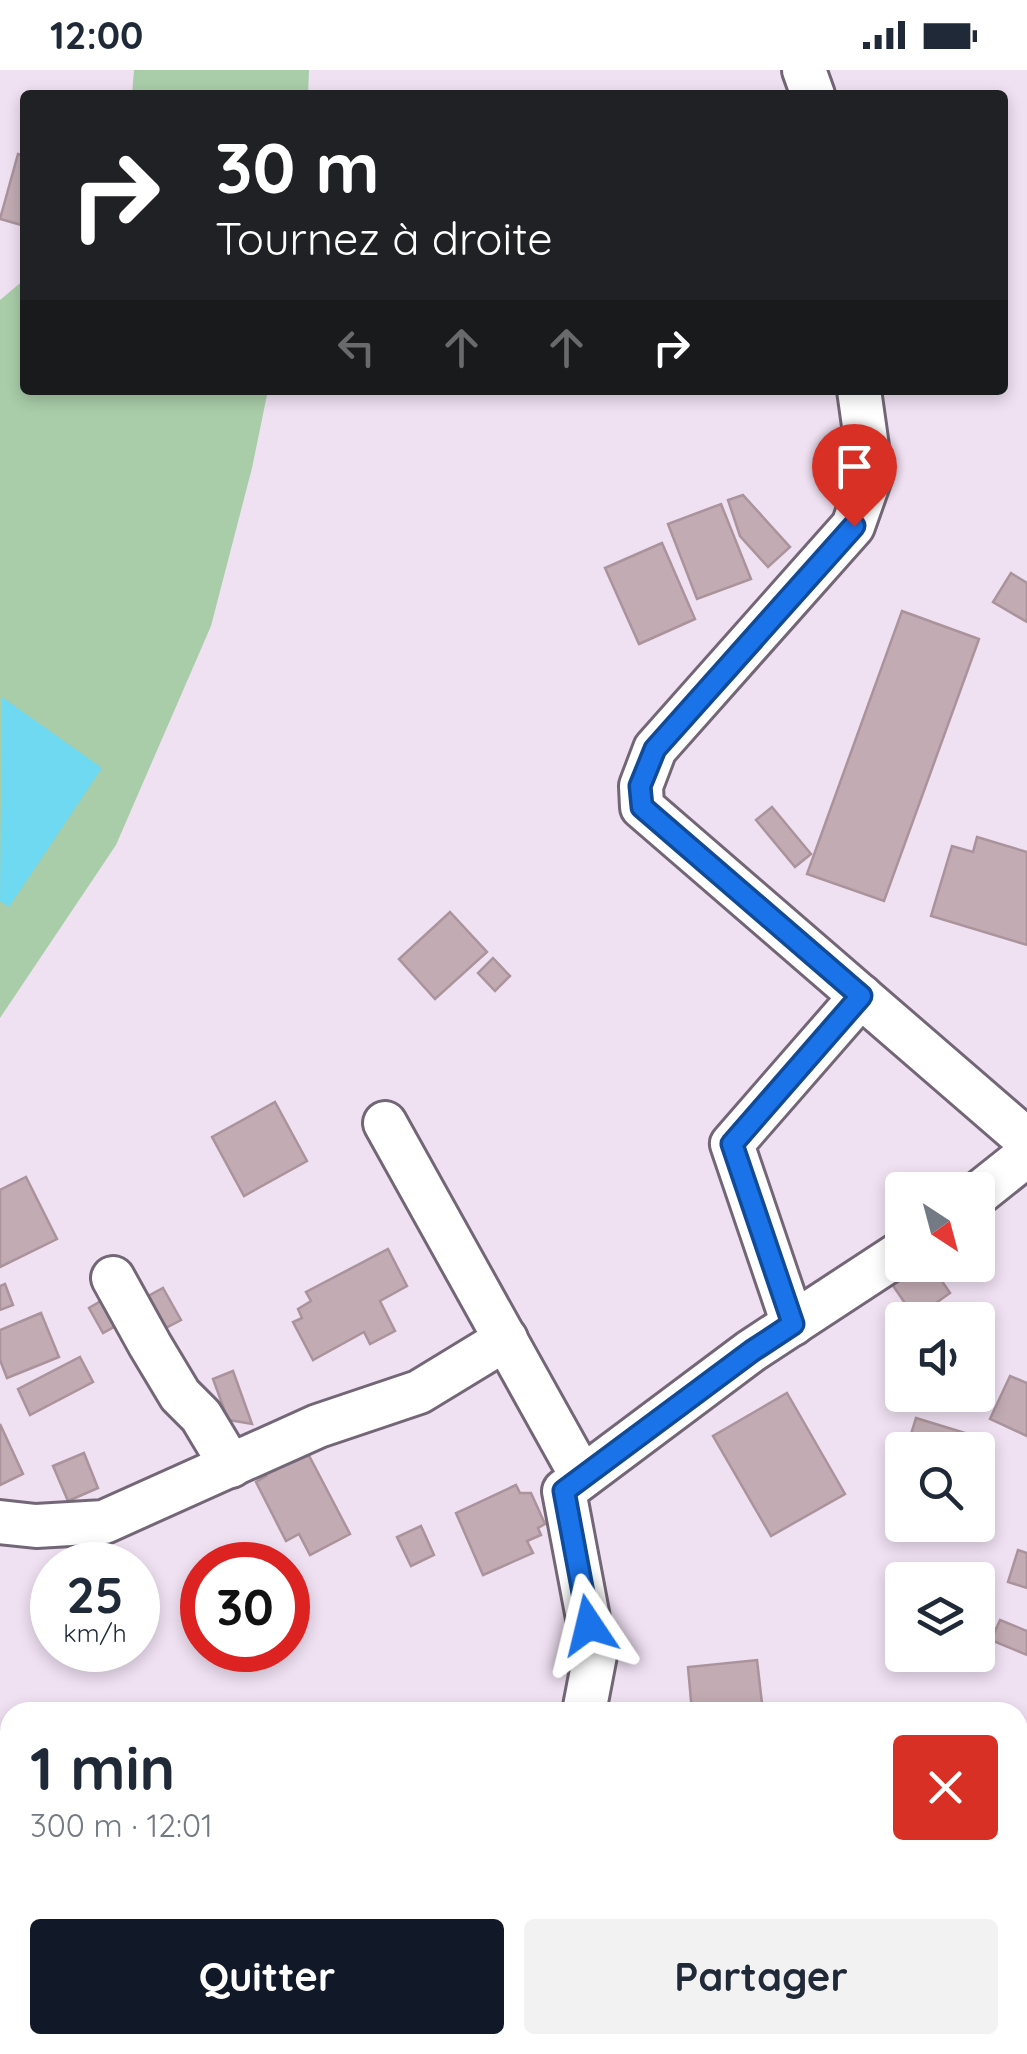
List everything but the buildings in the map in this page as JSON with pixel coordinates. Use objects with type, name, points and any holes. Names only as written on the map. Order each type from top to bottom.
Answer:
[{"type":"street","points":[[860,395],[871,475],[854,526],[655,749],[640,786],[642,807],[1027,1140]]},
{"type":"street","points":[[793,1324],[732,1144],[861,996]]},
{"type":"street","points":[[386,1123],[582,1477]]},
{"type":"street","points":[[995,1180],[1027,1155]]},
{"type":"street","points":[[586,1702],[595,1655],[564,1491],[752,1351],[885,1263]]},
{"type":"street","points":[[113,1278],[180,1395],[201,1416],[231,1466]]},
{"type":"street","points":[[0,1522],[36,1526],[104,1522],[318,1426],[418,1392],[506,1340]]},
{"type":"green space","points":[[134,70],[309,70],[308,90],[132,90]]},
{"type":"green space","points":[[20,283],[20,395],[267,395],[211,626],[116,845],[0,1018],[0,300]]},
{"type":"water","points":[[2,697],[102,768],[9,907],[0,901]]},
{"type":"route","points":[[589,1625],[564,1491],[793,1324],[732,1144],[861,996],[642,807],[640,786],[655,749],[854,526]]}]
